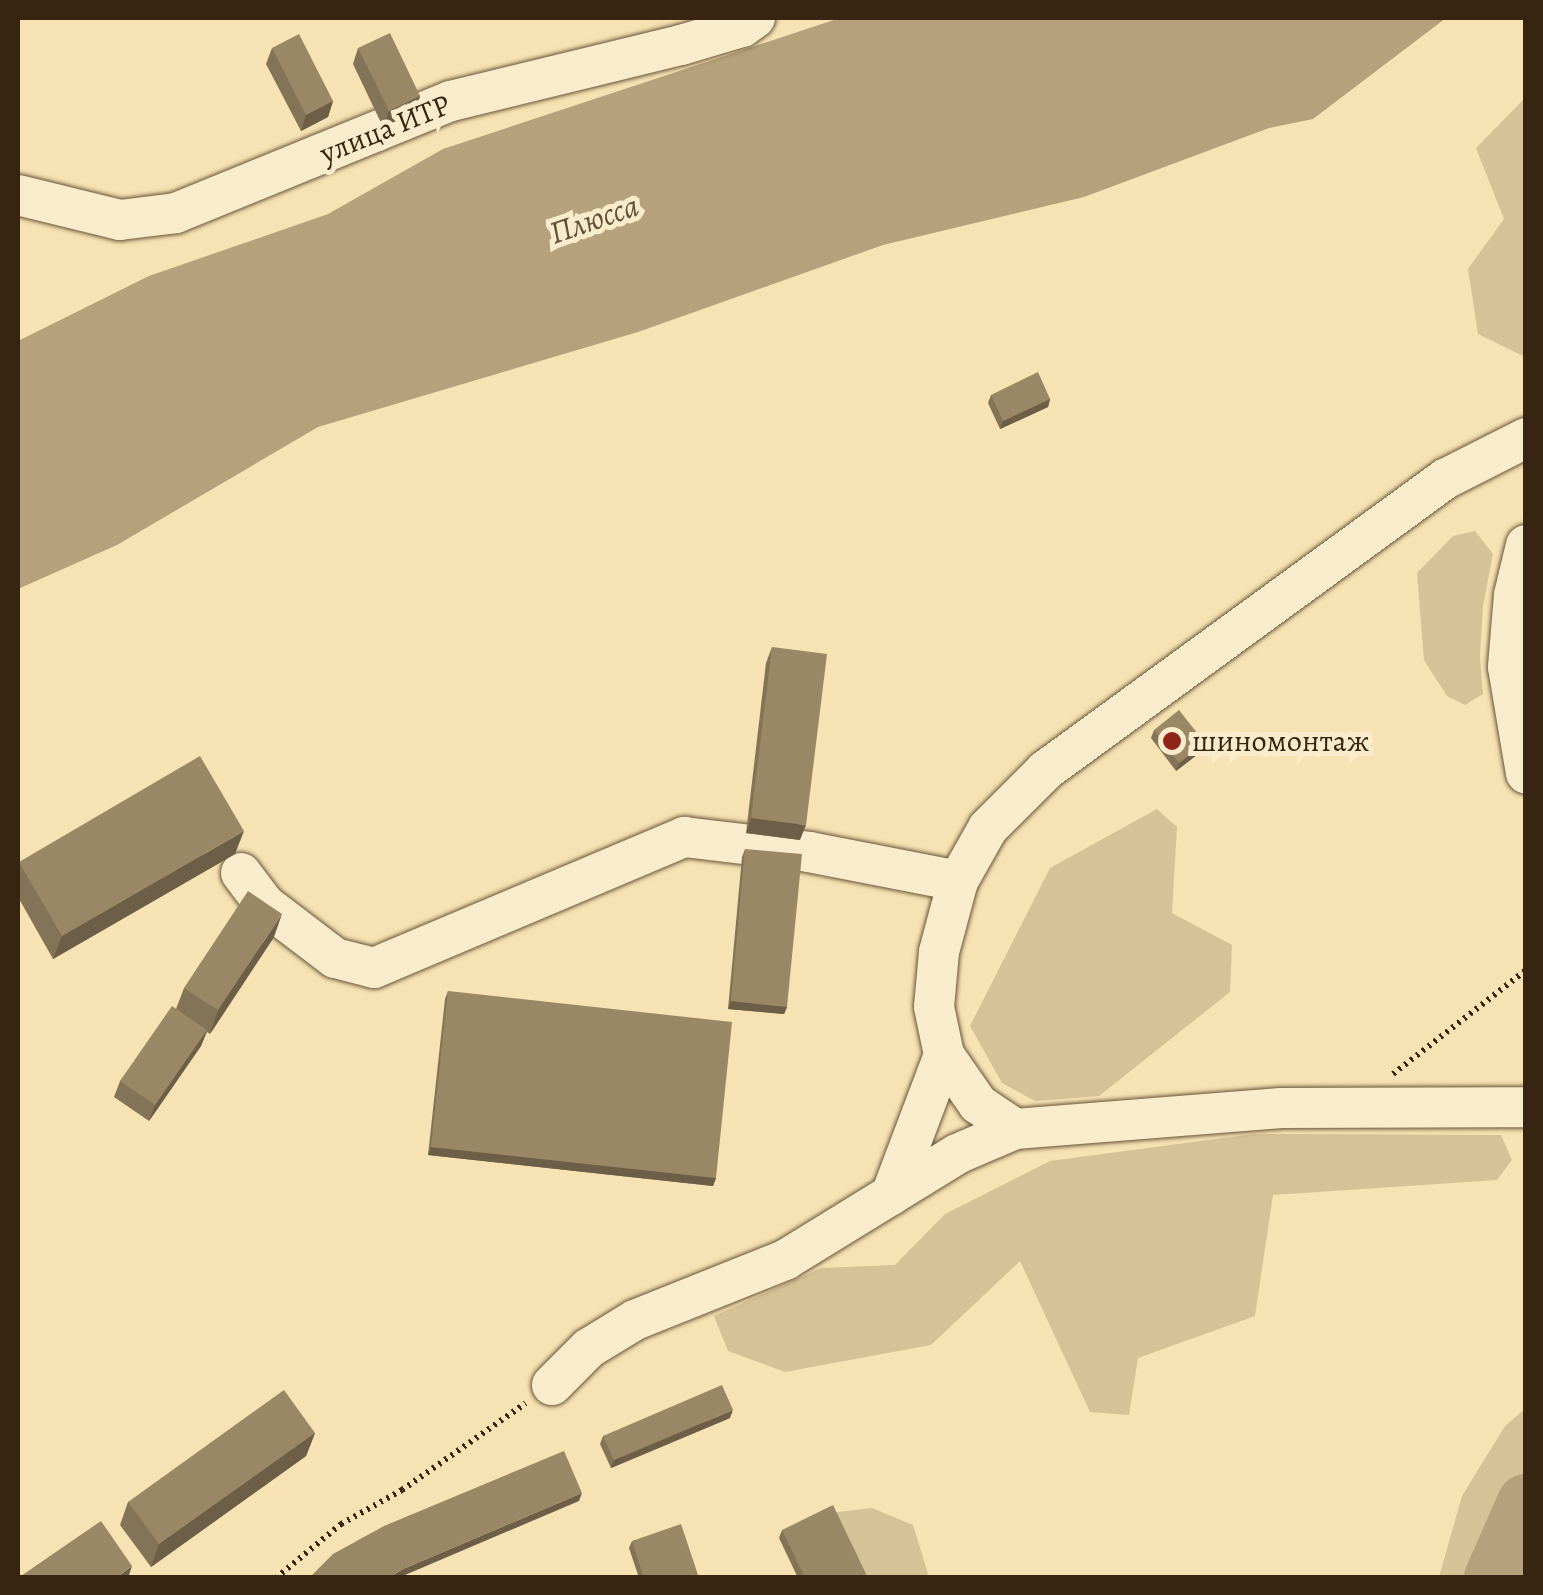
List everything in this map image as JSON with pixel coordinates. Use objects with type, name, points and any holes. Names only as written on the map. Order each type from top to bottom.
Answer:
[{"type":"street","name":"улица ИТР","points":[[18,195],[120,220],[176,213],[452,101],[681,44],[742,27],[754,18]]},
{"type":"street","points":[[1015,1128],[978,1104],[944,1055],[934,1007],[939,952],[958,881],[988,828],[1046,770],[1446,479],[1526,438]]},
{"type":"street","points":[[1526,545],[1514,596],[1508,667],[1526,773]]},
{"type":"street","points":[[241,873],[264,904],[335,958],[374,968],[684,837],[809,852],[958,881]]},
{"type":"street","points":[[890,1195],[944,1055]]},
{"type":"street","points":[[552,1385],[589,1348],[635,1320],[785,1260],[957,1154],[1015,1128],[1241,1111],[1526,1107]]},
{"type":"path","points":[[1348,1108],[1526,970]]},
{"type":"path","points":[[276,1578],[341,1524],[402,1490],[552,1385]]},
{"type":"shaded area","points":[[1525,98],[1525,357],[1478,334],[1468,269],[1504,219],[1476,148]]},
{"type":"shaded area","points":[[1475,531],[1493,554],[1483,606],[1483,694],[1465,705],[1447,696],[1424,660],[1417,573],[1453,536]]},
{"type":"shaded area","points":[[1157,809],[1177,827],[1172,913],[1232,945],[1230,992],[1099,1096],[1035,1101],[1002,1083],[970,1026],[1050,868]]},
{"type":"shaded area","points":[[1253,1134],[1501,1135],[1512,1160],[1497,1180],[1273,1195],[1255,1316],[1138,1358],[1129,1415],[1090,1412],[1020,1261],[931,1345],[785,1372],[728,1351],[714,1316],[821,1268],[895,1265],[945,1214],[1050,1161]]},
{"type":"shaded area","points":[[1525,1409],[1525,1577],[1516,1577],[1513,1564],[1476,1559],[1474,1577],[1439,1577],[1462,1496],[1505,1426]]},
{"type":"shaded area","points":[[872,1508],[913,1525],[929,1577],[861,1577],[830,1513]]},
{"type":"water","name":"Плюсса","points":[[840,18],[1446,18],[1313,119],[1269,128],[1084,197],[883,245],[638,332],[318,427],[117,545],[18,589],[18,341],[149,276],[328,214],[443,149]]},
{"type":"building","points":[[390,33],[420,96],[389,111],[358,48]]},
{"type":"building","points":[[299,34],[333,101],[306,115],[272,48]]},
{"type":"building","points":[[1038,372],[1050,399],[1003,421],[991,395]]},
{"type":"building","points":[[772,647],[827,654],[806,825],[751,818]]},
{"type":"building","points":[[1179,710],[1205,743],[1179,763],[1154,730]]},
{"type":"building","points":[[200,756],[244,831],[62,936],[19,862]]},
{"type":"building","points":[[745,849],[802,854],[787,1007],[731,1001]]},
{"type":"building","points":[[248,891],[282,914],[218,1010],[184,988]]},
{"type":"building","points":[[448,991],[732,1022],[716,1178],[431,1147]]},
{"type":"building","points":[[172,1006],[207,1030],[155,1105],[120,1081]]},
{"type":"building","points":[[722,1385],[733,1410],[614,1460],[603,1436]]},
{"type":"building","points":[[284,1390],[315,1433],[159,1544],[128,1502]]},
{"type":"building","points":[[564,1451],[582,1493],[388,1578],[309,1578],[333,1554],[384,1526]]},
{"type":"building","points":[[833,1505],[868,1578],[805,1578],[782,1530]]},
{"type":"building","points":[[101,1521],[132,1566],[116,1578],[18,1578]]},
{"type":"building","points":[[681,1524],[699,1578],[644,1578],[632,1541]]},
{"type":"waterway","points":[[1493,1578],[1526,1503]]},
{"type":"place","name":"шиномонтаж","points":[[1172,741]]}]
